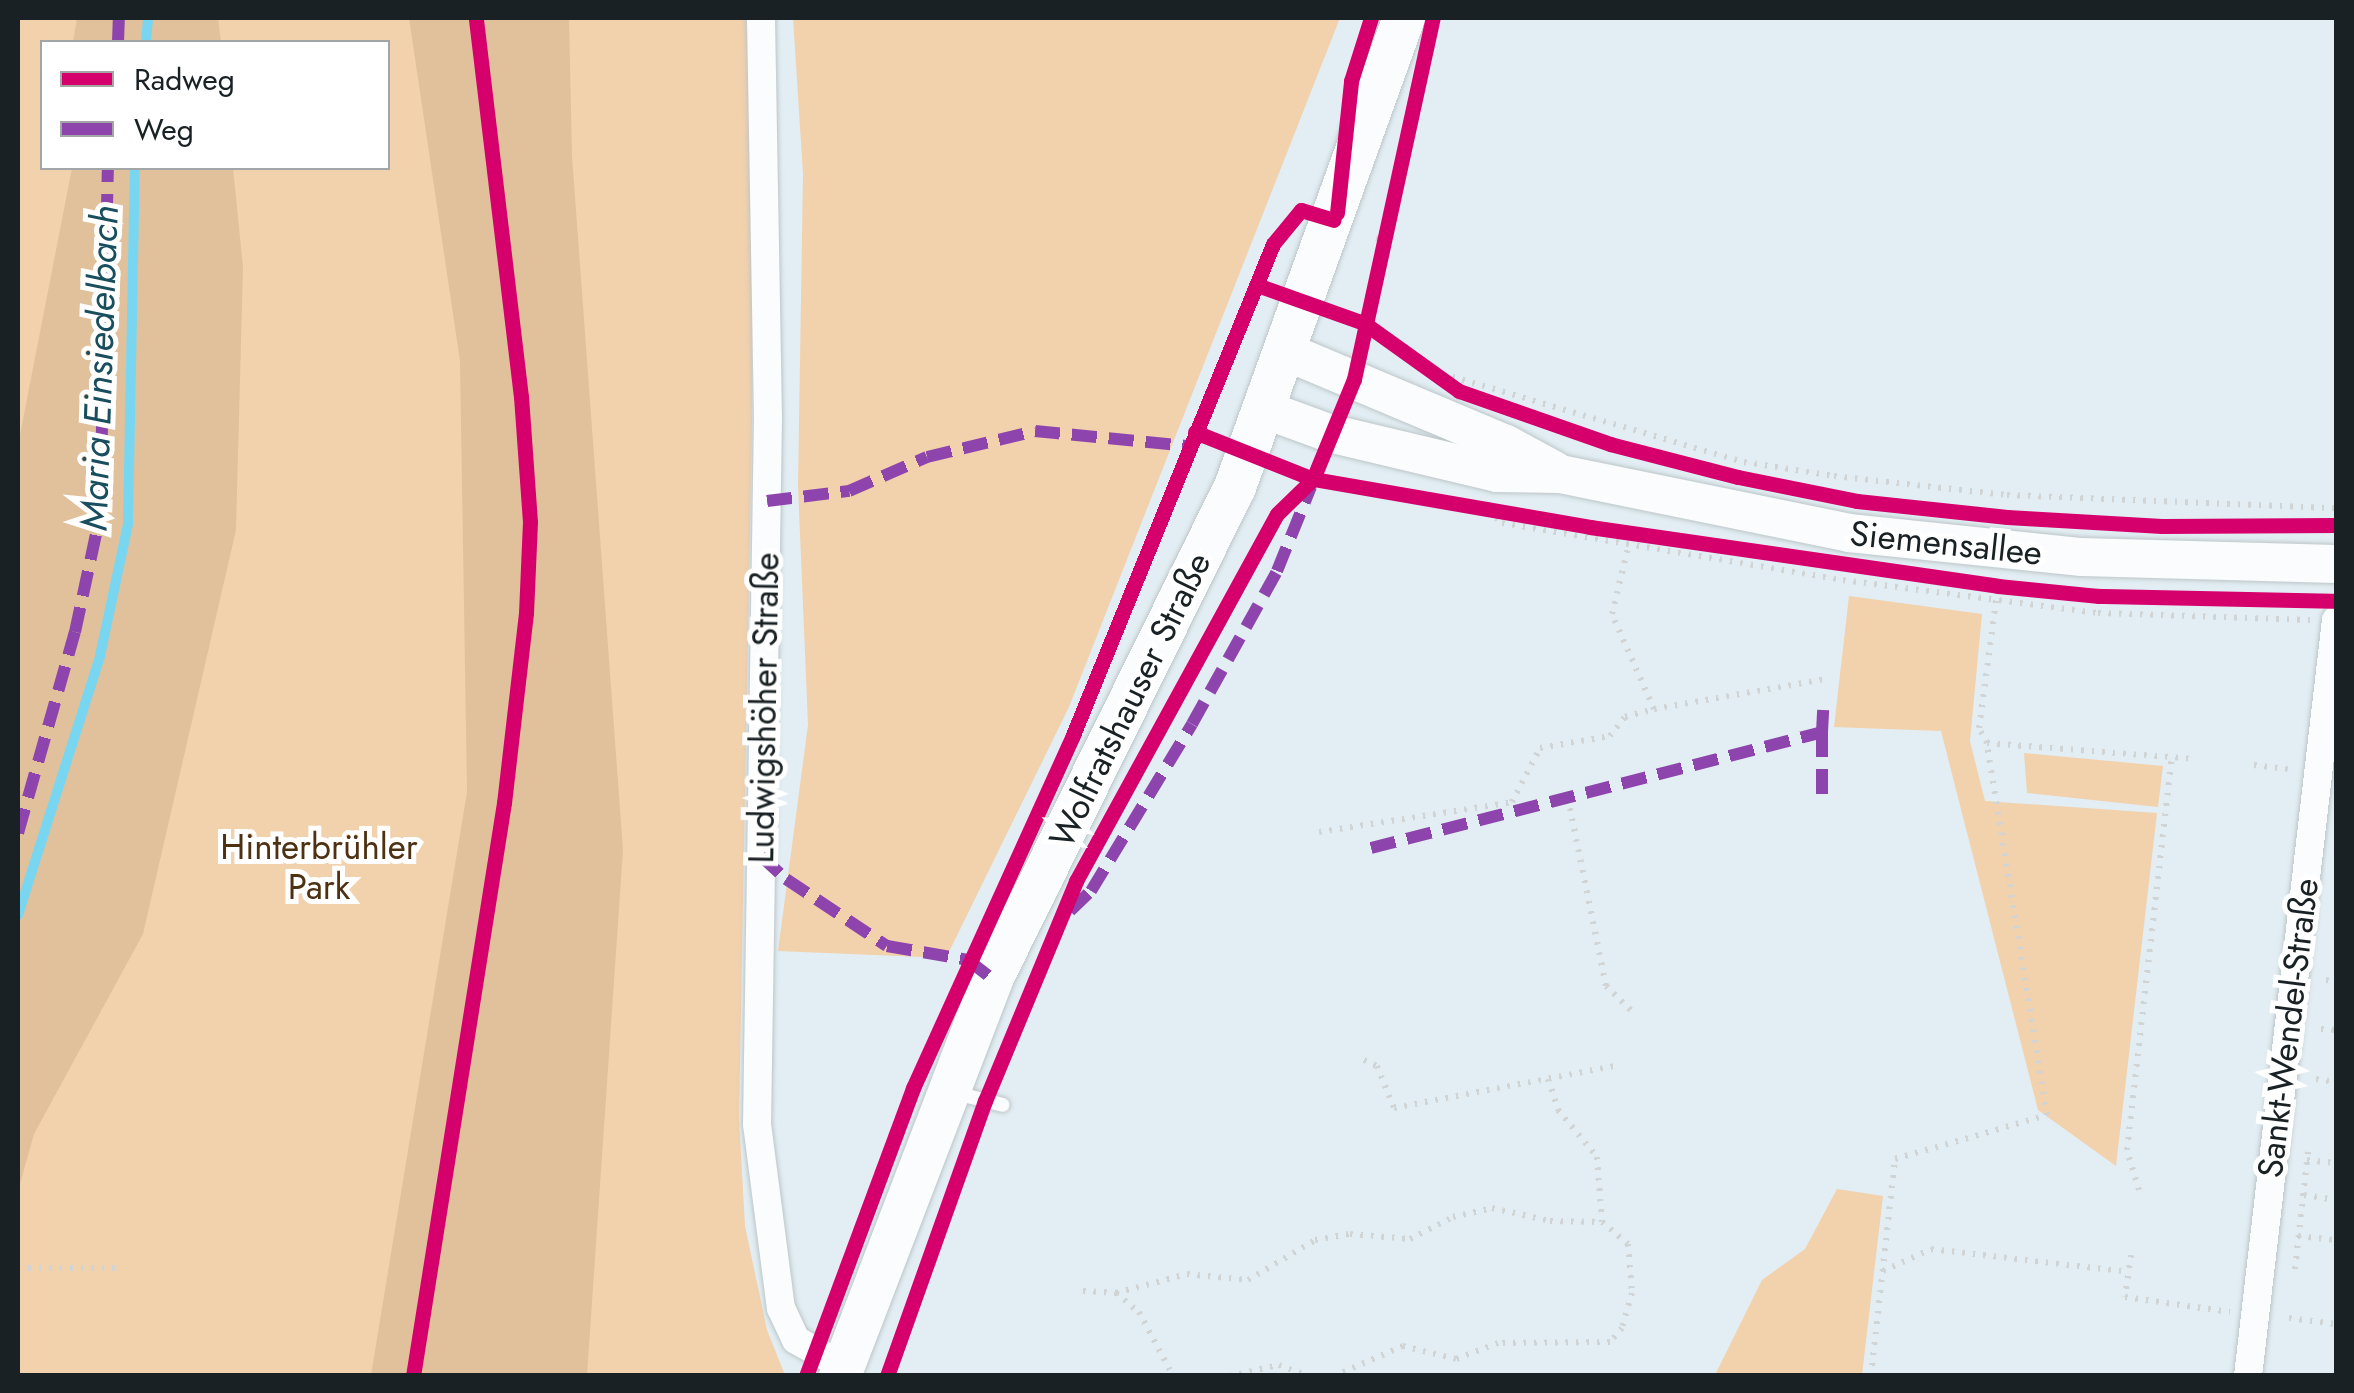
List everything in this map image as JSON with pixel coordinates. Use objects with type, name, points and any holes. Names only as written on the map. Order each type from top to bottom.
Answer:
[{"type":"main road","name":"Wolfratshauser Straße","points":[[842,1371],[945,1091],[1011,940],[1235,487],[1287,352],[1404,18]]},
{"type":"main road","name":"Siemensallee","points":[[1287,352],[1506,444],[1560,474]]},
{"type":"main road","name":"Siemensallee","points":[[1266,410],[1330,433],[1497,473],[1560,474],[1755,518],[1965,548],[2336,564]]},
{"type":"street","name":"Ludwigshöher Straße","points":[[761,18],[768,417],[757,1124],[781,1308],[796,1340],[842,1371]]},
{"type":"street","name":"Sankt-Wendel-Straße","points":[[2248,1376],[2325,614]]},
{"type":"lane","points":[[945,1091],[1003,1105]]},
{"type":"path","points":[[1432,371],[1459,391],[1591,438]]},
{"type":"path","points":[[1432,371],[1744,462],[1834,476],[2007,495],[2336,508]]},
{"type":"path","points":[[1628,449],[1806,491]]},
{"type":"path","points":[[1183,462],[1192,466]]},
{"type":"path","points":[[1488,511],[1502,523],[1628,548],[1997,594],[2325,614]]},
{"type":"path","points":[[1488,511],[1997,594]]},
{"type":"path","points":[[2256,524],[2336,525]]},
{"type":"path","points":[[1628,548],[1612,614],[1654,709]]},
{"type":"path","points":[[1142,553],[1151,557]]},
{"type":"path","points":[[1871,1376],[1895,1159],[2047,1116],[1987,743],[1979,728],[1997,594]]},
{"type":"path","points":[[1319,832],[1512,802],[1540,748],[1610,736],[1624,717],[1654,709],[1826,679]]},
{"type":"path","points":[[1987,743],[2194,759]]},
{"type":"path","points":[[2139,1190],[2127,1150],[2172,757]]},
{"type":"path","points":[[2254,766],[2288,768]]},
{"type":"path","points":[[1568,798],[1606,986],[1635,1014]]},
{"type":"path","points":[[2326,980],[2336,982]]},
{"type":"path","points":[[2321,1028],[2336,1030]]},
{"type":"path","points":[[1364,1060],[1377,1066],[1394,1108],[1616,1066]]},
{"type":"path","points":[[1548,1079],[1558,1110],[1597,1157],[1602,1222]]},
{"type":"path","points":[[2316,1079],[2336,1082]]},
{"type":"path","points":[[2307,1160],[2336,1163]]},
{"type":"path","points":[[2304,1195],[2336,1200]]},
{"type":"path","points":[[1083,1291],[1116,1293],[1187,1274],[1248,1280],[1315,1240],[1350,1234],[1410,1240],[1475,1210],[1602,1222],[1628,1244],[1634,1263],[1627,1313],[1610,1342],[1498,1344],[1456,1359],[1403,1346],[1334,1376]]},
{"type":"path","points":[[2298,1236],[2336,1240]]},
{"type":"path","points":[[1883,1271],[1931,1249],[2130,1272]]},
{"type":"path","points":[[2131,1255],[2125,1297],[2230,1312]]},
{"type":"path","points":[[18,1268],[115,1268]]},
{"type":"path","points":[[1116,1293],[1140,1312],[1173,1376]]},
{"type":"path","points":[[2289,1318],[2336,1324]]},
{"type":"path","points":[[1229,1376],[1279,1364],[1308,1376]]},
{"type":"green space","name":"Hinterbrühler Park","points":[[18,18],[746,18],[753,128],[752,422],[739,1118],[745,1226],[767,1330],[785,1375],[18,1375]]},
{"type":"green space","points":[[793,18],[1340,18],[1069,707],[946,958],[778,951],[808,725],[798,486],[803,174]]},
{"type":"green space","points":[[1849,596],[1982,614],[1970,741],[1985,801],[2157,813],[2116,1166],[2038,1110],[1941,731],[1834,727]]},
{"type":"green space","points":[[2024,753],[2163,766],[2158,807],[2027,793]]},
{"type":"green space","points":[[1837,1189],[1883,1196],[1862,1375],[1715,1375],[1762,1280],[1805,1249]]},
{"type":"shaded area","points":[[77,18],[218,18],[221,40],[73,40]]},
{"type":"shaded area","points":[[409,18],[569,18],[572,156],[623,850],[587,1375],[371,1375],[467,792],[460,361]]},
{"type":"shaded area","points":[[72,170],[233,170],[243,267],[236,530],[143,934],[34,1134],[18,1191],[18,445]]},
{"type":"waterway","name":"Maria Einsiedelbach","points":[[146,40],[148,18]]},
{"type":"waterway","name":"Maria Einsiedelbach","points":[[18,915],[100,656],[128,524],[135,170]]},
{"type":"marked path","points":[[118,40],[119,18]]},
{"type":"marked path","points":[[18,833],[75,632],[100,515],[108,170]]},
{"type":"marked path","points":[[767,501],[849,491],[927,457],[1035,431],[1189,446]]},
{"type":"marked path","points":[[1070,911],[1091,891],[1192,724],[1277,571],[1311,487]]},
{"type":"marked path","points":[[1371,848],[1822,732],[1823,710]]},
{"type":"marked path","points":[[1822,732],[1822,797]]},
{"type":"marked path","points":[[761,856],[786,879],[887,946],[968,960],[992,979]]},
{"type":"cycle path","points":[[413,1376],[504,803],[526,613],[530,522],[521,397],[476,18]]},
{"type":"cycle path","points":[[1337,213],[1351,81],[1371,18]]},
{"type":"cycle path","points":[[887,1376],[985,1101],[1076,881],[1277,514],[1313,479],[1354,379],[1433,18]]},
{"type":"cycle path","points":[[806,1376],[913,1088],[1073,735],[1273,244],[1301,210],[1334,220]]},
{"type":"cycle path","points":[[1257,285],[1364,323],[1459,391],[1610,444],[1738,477],[1857,501],[2007,517],[2162,526],[2336,525]]},
{"type":"cycle path","points":[[1195,432],[1313,479],[1590,527],[1998,586],[2099,596],[2336,601]]}]
